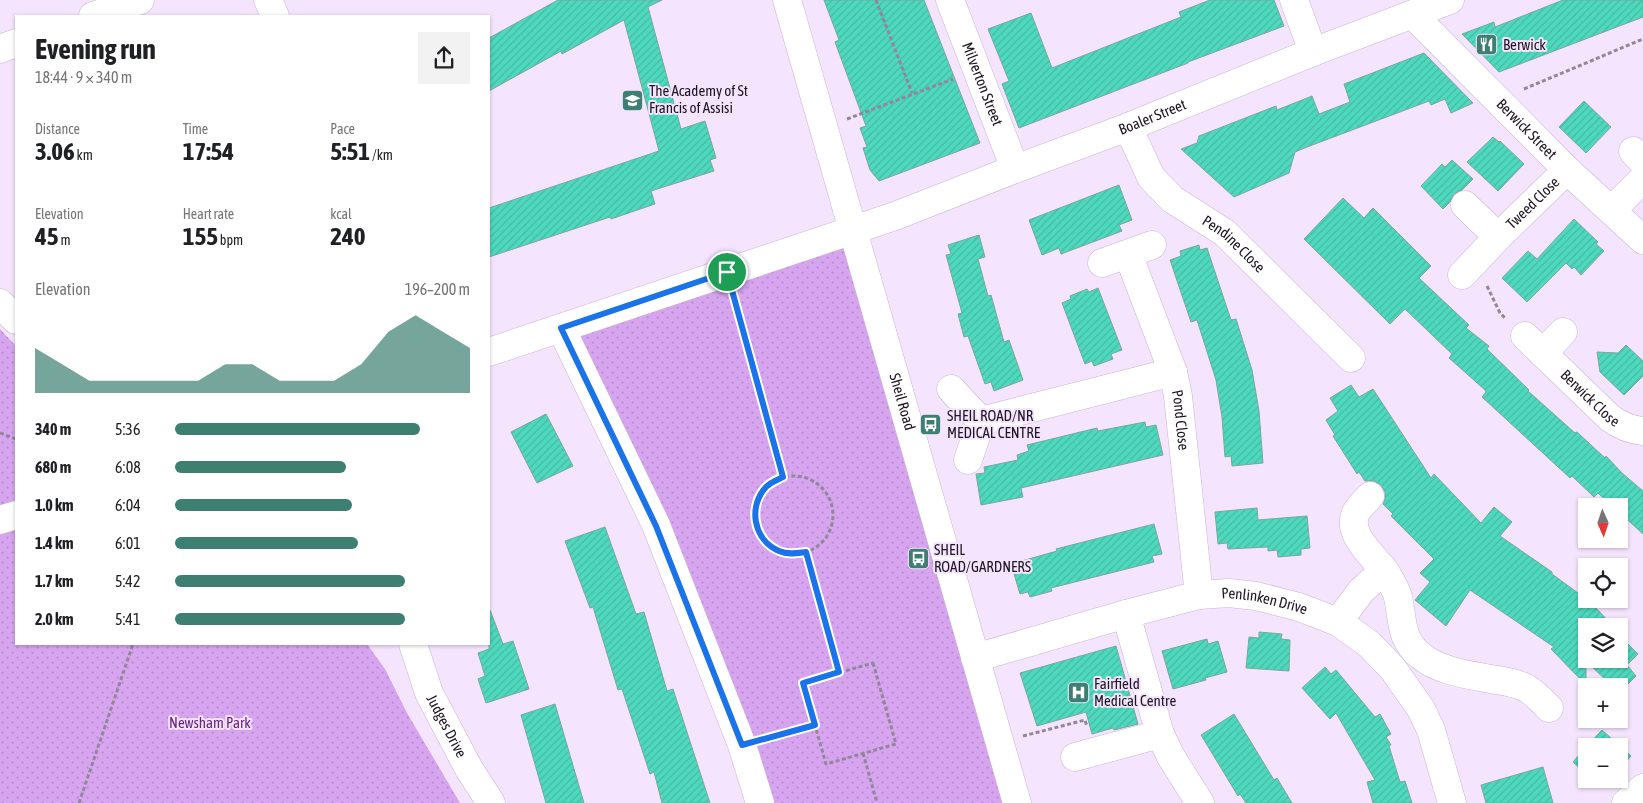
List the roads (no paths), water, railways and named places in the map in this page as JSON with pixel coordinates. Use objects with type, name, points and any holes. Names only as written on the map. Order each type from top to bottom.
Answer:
[{"type":"street","points":[[96,15],[140,0]]},
{"type":"street","points":[[268,0],[274,15]]},
{"type":"street","name":"Sheil Road","points":[[786,0],[1018,803]]},
{"type":"street","name":"Milverton Street","points":[[950,0],[1015,169]]},
{"type":"street","points":[[1294,0],[1313,52]]},
{"type":"street","name":"Boaler Street","points":[[490,352],[895,216],[1128,127],[1313,52],[1450,0]]},
{"type":"street","name":"Berwick Street","points":[[1413,15],[1567,170],[1643,240]]},
{"type":"street","points":[[0,49],[15,43]]},
{"type":"street","name":"Pendine Close","points":[[1128,127],[1151,178],[1172,198],[1225,233],[1350,358]]},
{"type":"street","name":"Tweed Close","points":[[1467,270],[1567,170]]},
{"type":"street","points":[[1612,210],[1643,179]]},
{"type":"street","name":"Tweed Close","points":[[1465,205],[1498,237]]},
{"type":"street","name":"Pond Close","points":[[1102,263],[1140,249],[1178,396],[1198,595]]},
{"type":"street","points":[[0,303],[15,319]]},
{"type":"street","points":[[561,328],[656,526],[742,745],[760,803]]},
{"type":"street","name":"Berwick Close","points":[[1563,332],[1534,345],[1615,422],[1630,429],[1643,430]]},
{"type":"street","points":[[981,421],[1173,372]]},
{"type":"street","points":[[951,389],[981,421]]},
{"type":"street","points":[[968,460],[981,421]]},
{"type":"street","points":[[1370,496],[1356,513],[1354,522],[1355,534],[1393,583],[1398,597],[1402,628],[1408,641],[1420,656],[1437,666],[1513,683],[1527,689],[1549,708]]},
{"type":"street","points":[[0,520],[15,515]]},
{"type":"street","points":[[1338,622],[1361,591],[1384,570]]},
{"type":"street","name":"Penlinken Drive","points":[[975,658],[1198,595],[1229,593],[1256,596],[1299,606],[1338,622],[1369,644],[1392,669],[1421,709],[1431,730],[1452,803]]},
{"type":"street","points":[[1126,614],[1160,734],[1170,755],[1200,803]]},
{"type":"street","name":"Judges Drive","points":[[413,645],[429,693],[469,769],[492,803]]},
{"type":"street","points":[[1085,754],[1160,734]]},
{"type":"street","points":[[1626,803],[1643,788]]},
{"type":"place","name":"Berwick","points":[[1487,45]]},
{"type":"place","name":"The Academy of St Francis of Assisi","points":[[633,100]]},
{"type":"place","name":"SHEIL ROAD/NR MEDICAL CENTRE","points":[[931,425]]},
{"type":"place","name":"SHEIL ROAD/GARDNERS","points":[[918,559]]},
{"type":"place","name":"Fairfield Medical Centre","points":[[1078,693]]},
{"type":"park label","name":"Newsham Park","points":[[210,723]]}]
